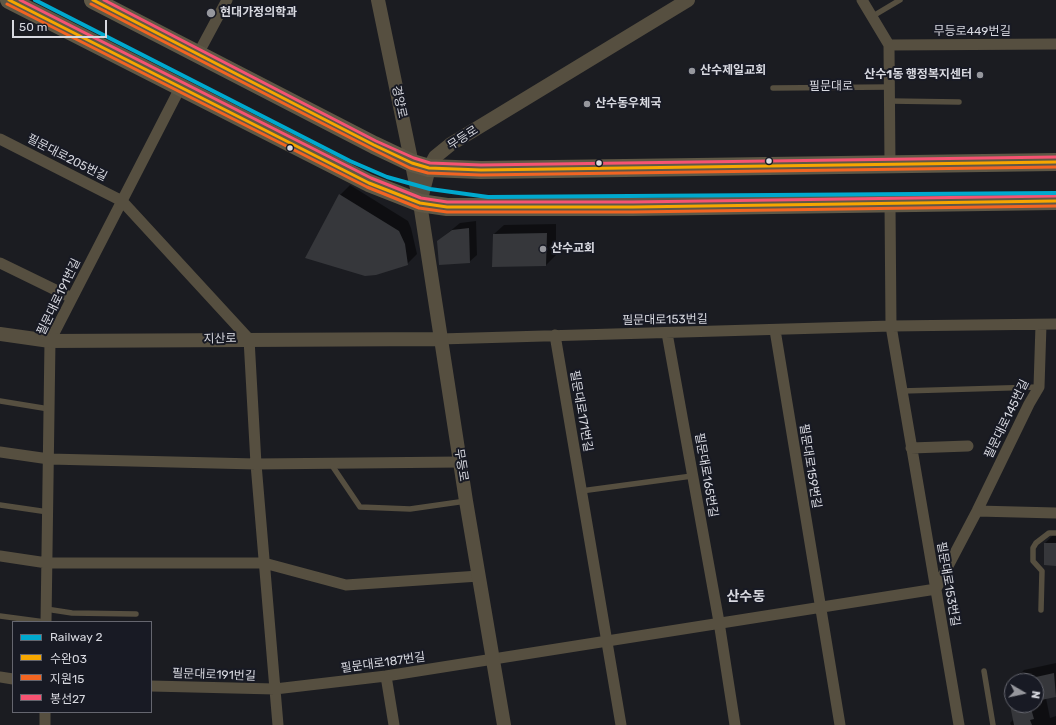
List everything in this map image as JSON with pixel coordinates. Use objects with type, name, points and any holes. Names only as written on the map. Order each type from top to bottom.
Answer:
[{"type":"main road","points":[[9,0],[369,183],[420,203],[447,207],[474,208],[1056,201]]},
{"type":"main road","points":[[93,0],[374,145],[412,163],[429,168],[481,170],[1056,162]]},
{"type":"street","points":[[198,54],[227,0]]},
{"type":"street","name":"경양로","points":[[378,0],[420,203]]},
{"type":"street","name":"무등로","points":[[504,725],[466,501],[420,203],[429,168],[435,157],[451,144],[688,0]]},
{"type":"street","points":[[862,0],[873,16],[889,45],[890,165]]},
{"type":"street","name":"무등로449번길","points":[[889,45],[1056,44]]},
{"type":"street","name":"필문대로191번길","points":[[46,621],[50,341],[180,88]]},
{"type":"street","name":"필문대로205번길","points":[[0,139],[122,201]]},
{"type":"street","points":[[122,201],[249,339],[256,464],[278,725]]},
{"type":"street","name":"필문대로153번길","points":[[890,204],[891,326],[959,725]]},
{"type":"street","points":[[0,263],[72,298]]},
{"type":"street","points":[[1041,325],[1056,324]]},
{"type":"street","name":"필문대로153번길","points":[[440,339],[891,326],[1041,325]]},
{"type":"street","name":"필문대로145번길","points":[[936,589],[1039,387],[1041,325]]},
{"type":"street","name":"필문대로159번길","points":[[775,330],[819,607],[840,725]]},
{"type":"street","name":"필문대로165번길","points":[[667,333],[719,622],[735,725]]},
{"type":"street","name":"지산로","points":[[0,334],[50,341],[440,339]]},
{"type":"street","name":"필문대로171번길","points":[[555,335],[608,640],[621,725]]},
{"type":"street","points":[[911,448],[968,446]]},
{"type":"street","points":[[0,452],[49,459],[256,464],[460,462]]},
{"type":"street","points":[[977,511],[1056,513]]},
{"type":"street","points":[[0,556],[47,563],[264,563],[346,585],[479,576]]},
{"type":"street","points":[[493,660],[719,622],[936,589]]},
{"type":"street","name":"필문대로187번길","points":[[275,690],[386,676],[493,660]]},
{"type":"street","points":[[386,676],[394,725]]},
{"type":"street","name":"필문대로191번길","points":[[152,686],[275,690]]},
{"type":"street","points":[[45,713],[45,725]]},
{"type":"lane","points":[[873,16],[900,0]]},
{"type":"lane","name":"필문대로","points":[[773,88],[889,87]]},
{"type":"lane","points":[[890,101],[959,102]]},
{"type":"lane","points":[[901,391],[1039,387]]},
{"type":"lane","points":[[0,401],[50,409]]},
{"type":"lane","points":[[330,464],[360,507],[410,509],[466,501]]},
{"type":"lane","points":[[581,491],[692,476]]},
{"type":"lane","points":[[0,505],[48,512]]},
{"type":"lane","points":[[1041,610],[1042,571],[1033,561],[1033,548],[1036,543],[1050,533],[1056,532]]},
{"type":"lane","points":[[46,609],[72,613],[136,614]]},
{"type":"lane","points":[[0,616],[38,621]]},
{"type":"lane","points":[[984,671],[993,725]]},
{"type":"building","points":[[339,194],[399,231],[405,244],[408,265],[376,275],[365,276],[305,258]]},
{"type":"building","points":[[469,228],[470,263],[439,265],[437,241],[452,230]]},
{"type":"building","points":[[547,233],[546,266],[492,267],[493,234]]},
{"type":"building","points":[[1044,543],[1056,543],[1056,566],[1044,565]]},
{"type":"building","points":[[1054,673],[1056,697],[1044,699],[1044,675]]},
{"type":"building","points":[[1012,713],[1032,713],[1034,719],[1030,720],[1032,725],[1014,725]]},
{"type":"rail line","name":"2","points":[[35,0],[350,161],[387,177],[430,189],[488,197],[1056,193]]},
{"type":"transit line","name":"수완03","points":[[9,0],[369,183],[420,203],[447,207],[633,207],[1056,201]]},
{"type":"transit line","name":"봉선27","points":[[20,0],[371,178],[421,198],[447,202],[633,202],[1056,196]]},
{"type":"transit line","name":"수완03","points":[[93,0],[374,145],[412,163],[429,168],[481,170],[1056,162]]},
{"type":"transit line","name":"봉선27","points":[[104,0],[376,141],[414,158],[430,163],[481,165],[1056,157]]},
{"type":"transit line","name":"지원15","points":[[7,4],[367,187],[419,208],[447,212],[633,212],[1056,206]]},
{"type":"transit line","name":"지원15","points":[[91,4],[372,149],[410,168],[428,173],[481,175],[1056,167]]},
{"type":"place","name":"현대가정의학과","points":[[211,13]]},
{"type":"place","name":"산수제일교회","points":[[692,71]]},
{"type":"place","name":"산수1동 행정복지센터","points":[[980,75]]},
{"type":"place","name":"산수동우체국","points":[[587,104]]},
{"type":"place","name":"산수교회","points":[[543,249]]},
{"type":"district","name":"산수동","points":[[746,597]]}]
